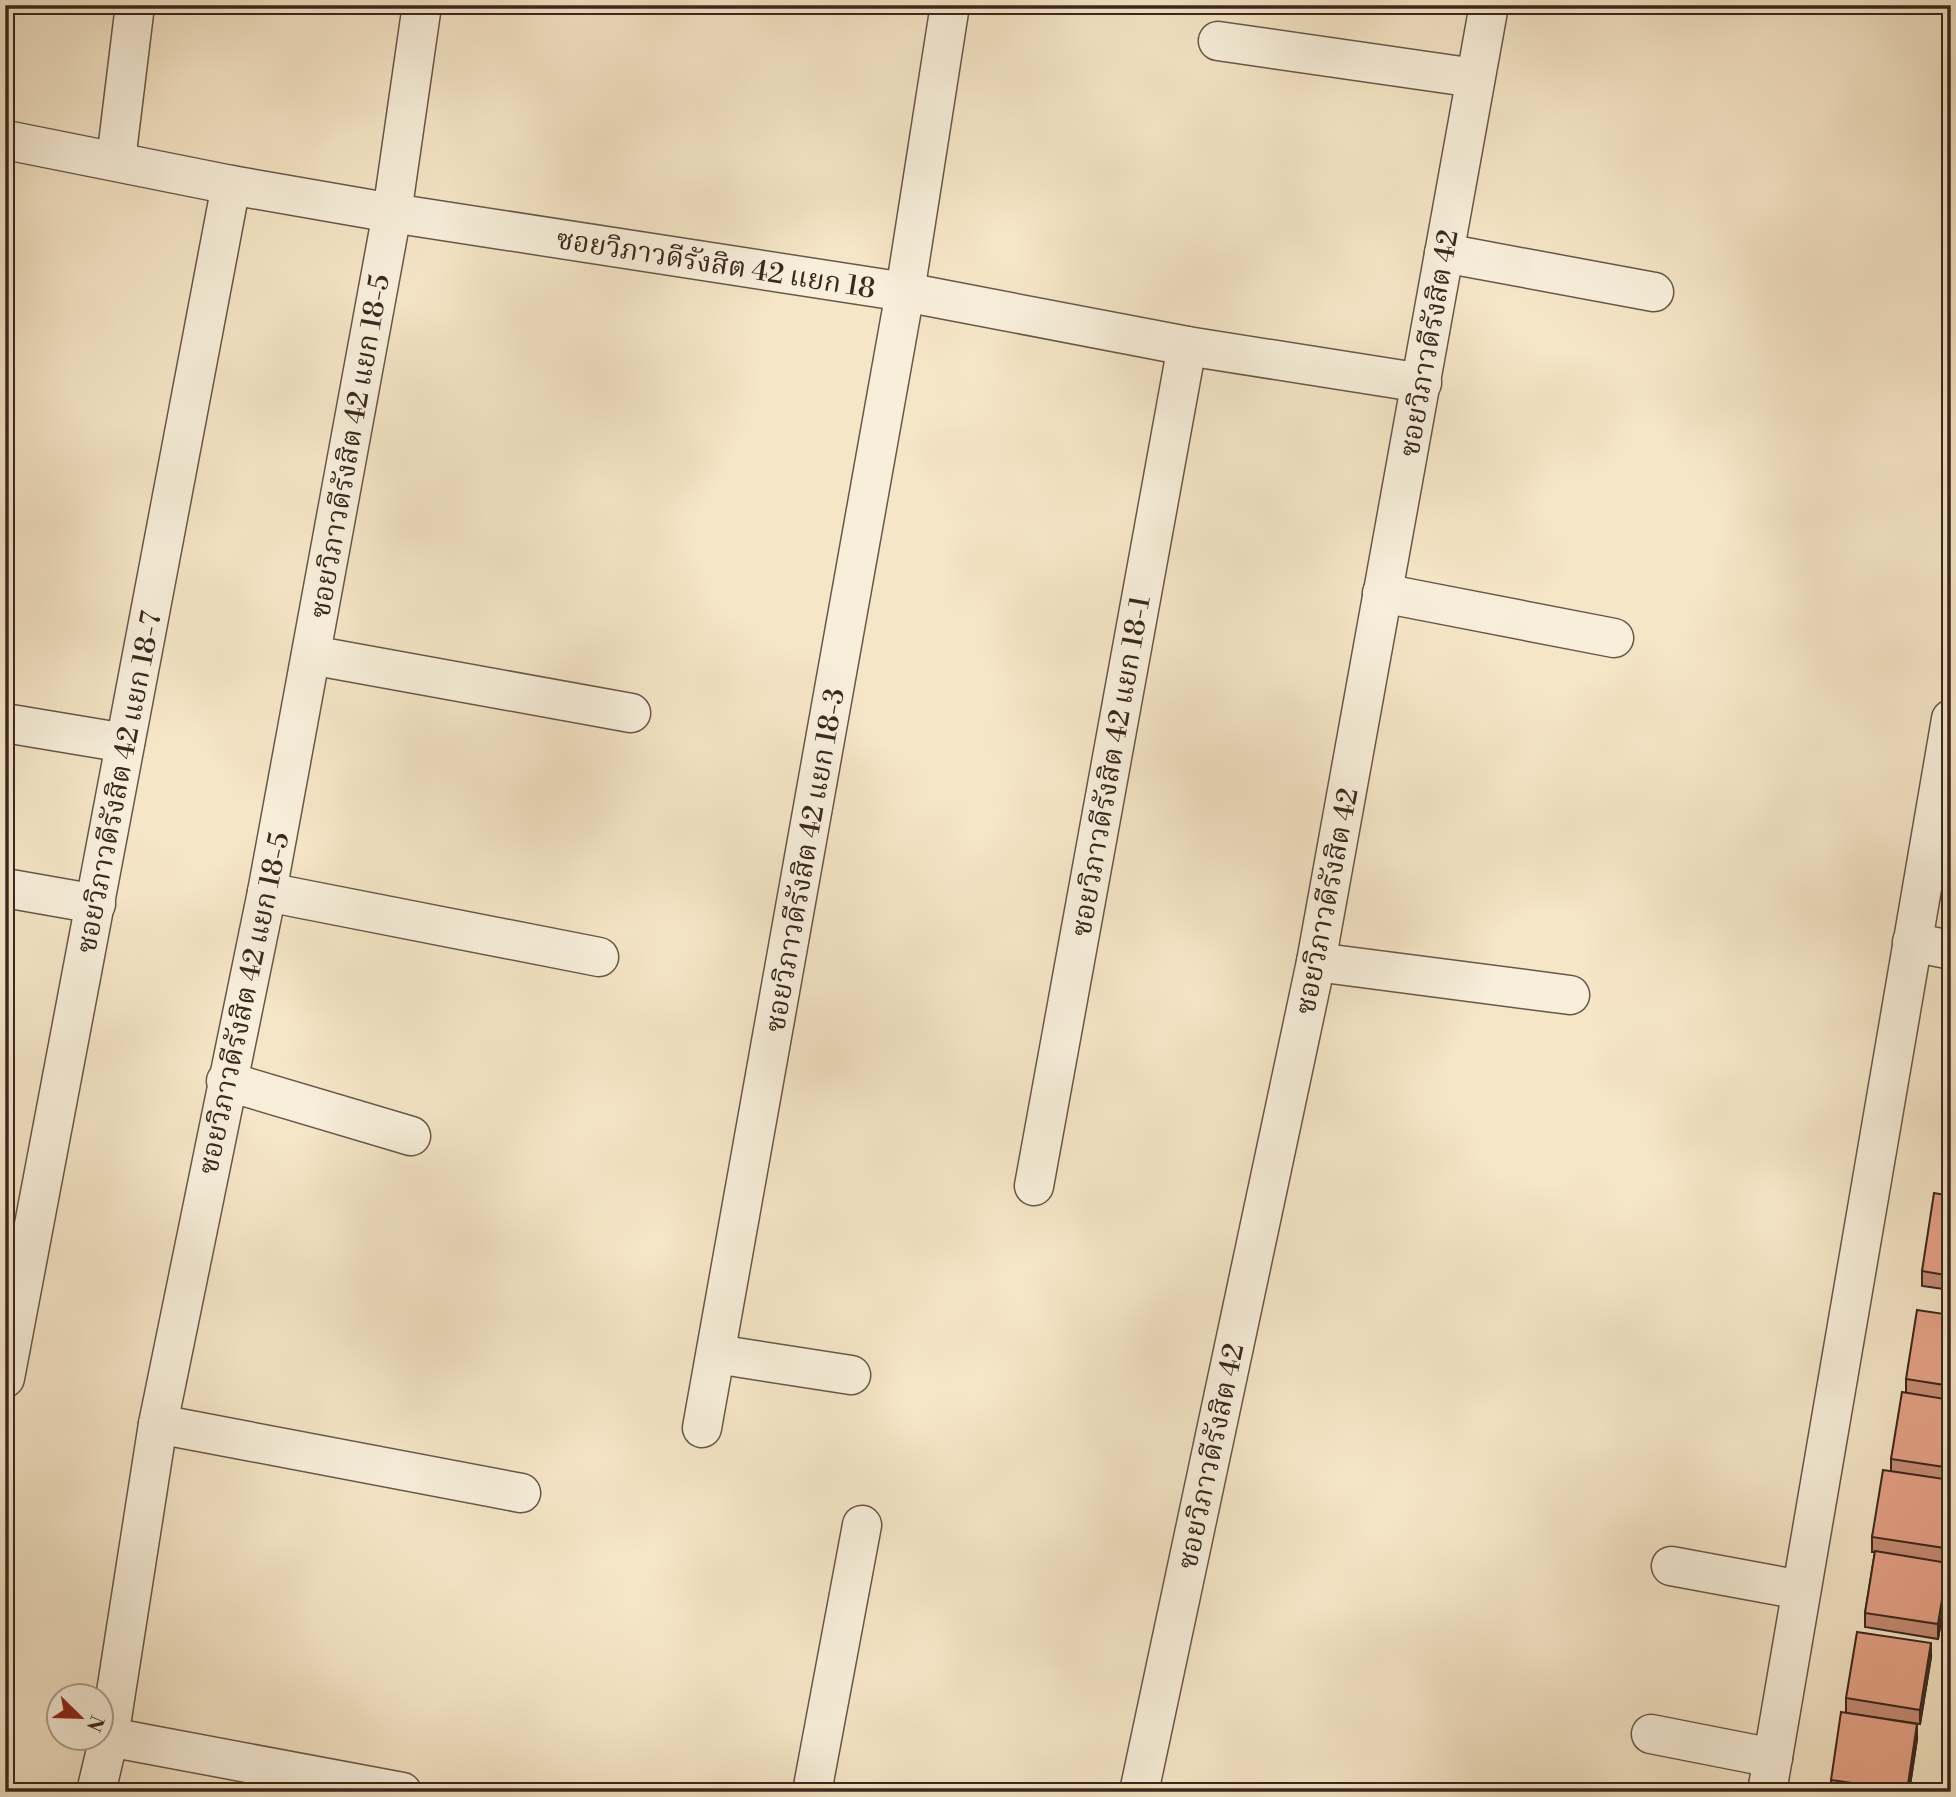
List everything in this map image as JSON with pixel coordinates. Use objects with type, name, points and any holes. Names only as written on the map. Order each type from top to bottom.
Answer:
[{"type":"street","points":[[116,160],[135,5]]},
{"type":"street","name":"ซอยวิภาวดีรังสิต 42 แยก 18-5","points":[[116,1692],[158,1423],[267,892],[392,214],[422,5]]},
{"type":"street","name":"ซอยวิภาวดีรังสิต 42 แยก 18-3","points":[[702,1428],[905,292],[950,5]]},
{"type":"street","name":"ซอยวิภาวดีรังสิต 42","points":[[1139,1792],[1316,962],[1489,5]]},
{"type":"street","points":[[1218,41],[1475,78]]},
{"type":"street","name":"ซอยวิภาวดีรังสิต 42 แยก 18","points":[[11,141],[392,214],[905,292],[1187,346],[1422,383]]},
{"type":"street","name":"ซอยวิภาวดีรังสิต 42 แยก 18-7","points":[[5,1378],[231,185]]},
{"type":"street","points":[[1444,253],[1654,292]]},
{"type":"street","name":"ซอยวิภาวดีรังสิต 42 แยก 18-1","points":[[1034,1186],[1187,346]]},
{"type":"street","points":[[1382,593],[1614,638]]},
{"type":"street","points":[[311,655],[631,713]]},
{"type":"street","points":[[1651,1734],[1770,1775],[1951,719]]},
{"type":"street","points":[[5,723],[125,743]]},
{"type":"street","points":[[5,888],[96,904]]},
{"type":"street","points":[[267,892],[599,957]]},
{"type":"street","points":[[1912,942],[1951,950]]},
{"type":"street","points":[[1316,962],[1570,995]]},
{"type":"street","points":[[226,1082],[411,1136]]},
{"type":"street","points":[[716,1354],[851,1375]]},
{"type":"street","points":[[158,1423],[521,1493]]},
{"type":"street","points":[[812,1792],[862,1525]]},
{"type":"street","points":[[1671,1566],[1801,1590]]},
{"type":"street","points":[[116,1738],[402,1792]]},
{"type":"street","name":"ซอยวิภาวดีรังสิต 42 แยก 18-5","points":[[96,1792],[105,1752]]},
{"type":"building","points":[[1951,1106],[1951,1145],[1945,1144]]},
{"type":"building","points":[[1934,1193],[1951,1196],[1951,1276],[1922,1271]]},
{"type":"building","points":[[1917,1310],[1951,1315],[1951,1386],[1906,1379]]},
{"type":"building","points":[[1902,1392],[1951,1400],[1951,1468],[1891,1459]]},
{"type":"building","points":[[1883,1470],[1951,1480],[1951,1549],[1872,1537]]},
{"type":"building","points":[[1875,1551],[1948,1563],[1938,1624],[1865,1613]]},
{"type":"building","points":[[1857,1632],[1931,1643],[1920,1710],[1846,1698]]},
{"type":"building","points":[[1841,1712],[1917,1724],[1907,1791],[1831,1780]]}]
